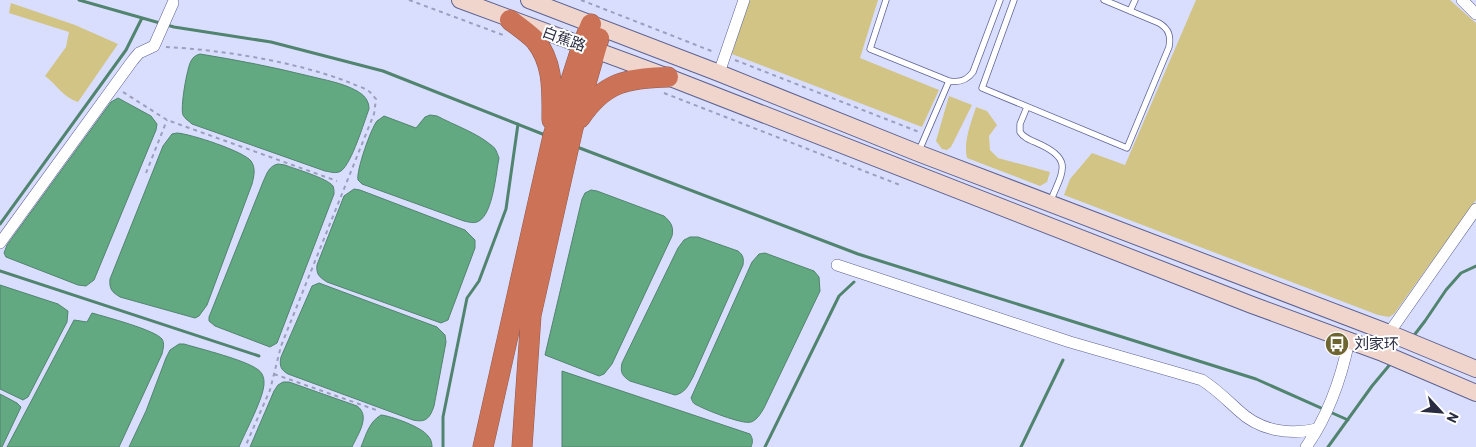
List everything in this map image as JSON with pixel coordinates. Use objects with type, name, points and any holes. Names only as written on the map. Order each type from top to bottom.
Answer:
[{"type":"highway","points":[[482,447],[553,136],[597,26]]},
{"type":"highway","points":[[506,27],[534,40],[545,56],[551,73],[553,136]]},
{"type":"highway","points":[[522,447],[531,315],[573,128],[588,48]]},
{"type":"highway","points":[[573,128],[587,107],[601,93],[621,82],[641,77],[663,84]]},
{"type":"main road","name":"白蕉路","points":[[460,0],[506,27],[588,48],[663,84],[1380,352],[1476,393]]},
{"type":"main road","points":[[529,0],[1050,204],[1389,332],[1476,369]]},
{"type":"street","points":[[719,73],[744,0]]},
{"type":"street","points":[[1462,0],[1476,14]]},
{"type":"street","points":[[0,243],[139,53],[154,46],[173,3]]},
{"type":"street","points":[[1380,352],[1389,332],[1476,208]]},
{"type":"street","points":[[837,265],[1070,342],[1202,380],[1216,389],[1251,421],[1267,428],[1301,433],[1317,429]]},
{"type":"street","points":[[1306,447],[1335,395],[1350,341]]},
{"type":"lane","points":[[886,0],[870,49],[950,81],[963,81],[973,72],[1000,0]]},
{"type":"lane","points":[[1014,0],[982,88],[1127,148],[1169,47],[1169,33],[1165,26],[1104,0]]},
{"type":"lane","points":[[1130,10],[1134,0]]},
{"type":"lane","points":[[918,153],[950,81]]},
{"type":"lane","points":[[1028,107],[1020,124],[1020,132],[1026,138],[1057,153],[1063,167],[1050,204]]},
{"type":"path","points":[[409,0],[506,27]]},
{"type":"path","points":[[581,0],[926,134]]},
{"type":"path","points":[[154,46],[191,48],[243,55],[311,70],[364,88],[371,92],[376,99],[374,114],[281,346],[270,390],[245,447]]},
{"type":"path","points":[[663,84],[900,185]]},
{"type":"path","points":[[114,87],[167,120],[336,181]]},
{"type":"path","points":[[146,172],[167,120]]},
{"type":"path","points":[[274,374],[379,410]]},
{"type":"shaded area","points":[[749,0],[878,0],[860,58],[939,90],[922,127],[732,54]]},
{"type":"shaded area","points":[[1196,0],[1450,0],[1476,23],[1476,200],[1394,314],[1389,317],[1378,315],[1064,195],[1070,179],[1092,153],[1125,165]]},
{"type":"shaded area","points":[[11,3],[75,25],[118,44],[78,102],[65,94],[45,76],[66,47],[69,32],[9,13]]},
{"type":"shaded area","points":[[200,54],[328,80],[362,94],[367,100],[369,109],[345,167],[337,172],[325,171],[192,124],[183,115],[183,97],[189,65],[194,57]]},
{"type":"shaded area","points":[[949,96],[972,105],[951,147],[947,150],[942,149],[936,141]]},
{"type":"shaded area","points":[[118,98],[151,116],[157,124],[94,280],[86,286],[78,285],[6,257],[4,253],[7,245],[111,102]]},
{"type":"shaded area","points":[[976,107],[987,111],[997,125],[989,136],[990,150],[998,158],[1050,172],[1047,182],[1040,186],[967,158],[967,139]]},
{"type":"shaded area","points":[[430,115],[437,116],[465,129],[493,146],[497,152],[499,158],[491,202],[484,217],[477,222],[464,221],[362,184],[358,180],[364,150],[377,121],[384,116],[416,128],[425,117]]},
{"type":"shaded area","points":[[177,133],[228,148],[251,161],[254,169],[252,184],[207,305],[199,316],[195,318],[120,297],[113,292],[110,285],[110,279],[163,146],[172,134]]},
{"type":"shaded area","points":[[278,164],[311,174],[330,183],[333,186],[334,194],[277,343],[270,347],[215,326],[209,321],[209,317],[266,176],[270,168]]},
{"type":"shaded area","points":[[354,189],[465,230],[475,240],[475,248],[448,320],[441,323],[327,282],[319,275],[317,265],[344,196]]},
{"type":"shaded area","points":[[591,190],[664,216],[673,230],[672,236],[612,364],[604,374],[599,376],[545,355],[582,199],[585,193]]},
{"type":"shaded area","points":[[690,237],[698,237],[738,251],[743,257],[743,265],[693,377],[684,391],[675,395],[630,381],[622,374],[621,366],[678,248],[684,240]]},
{"type":"shaded area","points":[[765,253],[814,271],[819,277],[820,291],[764,408],[755,420],[747,422],[732,419],[706,409],[694,403],[691,398],[752,262],[759,254]]},
{"type":"shaded area","points":[[319,283],[437,327],[445,335],[446,342],[434,406],[427,419],[421,421],[413,420],[288,374],[282,369],[280,365],[281,357],[312,286]]},
{"type":"shaded area","points":[[0,285],[58,304],[68,311],[67,322],[28,397],[23,400],[0,389]]},
{"type":"shaded area","points":[[92,313],[130,324],[158,335],[162,339],[164,346],[119,447],[7,447],[74,320],[87,322]]},
{"type":"shaded area","points":[[179,344],[243,362],[257,369],[264,378],[261,396],[239,447],[129,447],[146,411],[166,358],[170,350]]},
{"type":"shaded area","points":[[562,371],[750,434],[752,437],[751,447],[562,447]]},
{"type":"shaded area","points":[[283,382],[289,382],[357,406],[361,410],[363,420],[352,447],[250,447],[274,391]]},
{"type":"shaded area","points":[[0,394],[21,407],[2,447],[0,447]]},
{"type":"shaded area","points":[[381,415],[392,417],[420,429],[429,437],[432,447],[361,447],[371,425]]},
{"type":"waterway","points":[[79,0],[174,27],[271,42],[383,71],[545,135]]},
{"type":"waterway","points":[[0,224],[126,50],[142,18]]},
{"type":"waterway","points":[[443,447],[443,417],[467,298],[479,281],[506,209],[518,124]]},
{"type":"waterway","points":[[577,147],[858,254],[1256,379],[1348,420]]},
{"type":"waterway","points":[[1412,338],[1446,290],[1461,273],[1476,266]]},
{"type":"waterway","points":[[0,271],[259,356]]},
{"type":"waterway","points":[[765,447],[839,296],[854,282]]},
{"type":"waterway","points":[[1021,447],[1063,360]]},
{"type":"waterway","points":[[1328,447],[1372,386],[1392,362]]},
{"type":"place","name":"刘家环","points":[[1337,344]]}]
